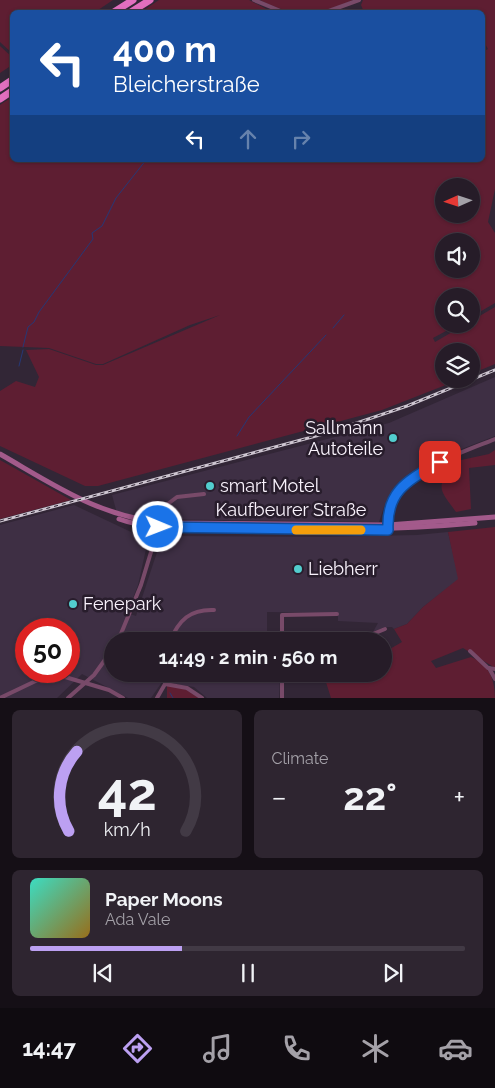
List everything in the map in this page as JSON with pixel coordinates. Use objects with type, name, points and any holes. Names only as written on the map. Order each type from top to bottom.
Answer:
[{"type":"highway","points":[[117,10],[133,0]]},
{"type":"highway","points":[[134,10],[150,0]]},
{"type":"main road","name":"Kaufbeurer Straße","points":[[0,454],[102,513],[135,524],[388,527]]},
{"type":"main road","name":"Kaufbeurer Straße","points":[[90,505],[125,517],[173,528],[388,527],[495,519]]},
{"type":"street","points":[[254,0],[278,10]]},
{"type":"street","points":[[332,10],[359,0]]},
{"type":"street","points":[[388,527],[389,508],[395,494],[406,482],[440,462],[495,439]]},
{"type":"street","points":[[122,632],[141,586],[164,506],[173,498],[204,494]]},
{"type":"street","points":[[135,524],[147,533],[151,551]]},
{"type":"street","points":[[151,551],[162,535],[173,528]]},
{"type":"street","points":[[175,632],[184,618],[200,609],[214,610]]},
{"type":"street","points":[[282,632],[282,615],[337,614]]},
{"type":"street","points":[[378,632],[386,629]]},
{"type":"street","points":[[470,651],[488,668],[495,679]]},
{"type":"street","points":[[68,698],[94,675],[104,661]]},
{"type":"street","points":[[488,668],[495,669]]},
{"type":"street","points":[[0,698],[51,674],[60,674],[84,684],[109,690],[123,698]]},
{"type":"street","points":[[282,682],[282,698]]},
{"type":"street","points":[[158,698],[165,684],[187,688],[202,698]]},
{"type":"shaded area","points":[[0,0],[113,0],[98,10],[10,10],[10,51],[0,42]]},
{"type":"shaded area","points":[[159,0],[249,0],[268,10],[144,10]]},
{"type":"shaded area","points":[[260,0],[353,0],[324,10],[284,10]]},
{"type":"shaded area","points":[[363,0],[495,0],[495,189],[488,222],[495,233],[495,303],[480,312],[480,288],[435,288],[435,333],[442,333],[433,338],[435,342],[450,333],[480,333],[480,316],[495,307],[495,364],[480,370],[480,343],[435,343],[435,388],[438,388],[382,410],[98,486],[85,486],[0,446],[0,391],[16,381],[35,387],[39,377],[26,350],[49,349],[96,365],[103,365],[220,315],[190,325],[103,364],[96,364],[49,348],[0,346],[0,105],[10,98],[10,162],[485,162],[485,50],[488,49],[485,44],[485,10],[363,10],[361,5]]},
{"type":"shaded area","points":[[0,46],[10,55],[10,66],[0,73]]},
{"type":"shaded area","points":[[495,377],[495,436],[449,454],[407,478],[395,490],[384,507],[379,522],[142,519],[117,513],[112,495],[389,423],[470,388],[480,388],[480,384]]},
{"type":"shaded area","points":[[495,450],[495,465],[469,468],[471,509],[456,512],[443,493],[442,488],[444,478],[452,462],[489,454]]},
{"type":"shaded area","points":[[0,460],[71,500],[0,519]]},
{"type":"shaded area","points":[[74,505],[148,540],[138,585],[127,613],[136,616],[159,546],[170,536],[324,537],[417,535],[448,532],[459,579],[423,607],[407,624],[394,629],[392,627],[385,627],[373,632],[378,623],[338,621],[338,613],[267,612],[267,632],[104,632],[104,682],[162,682],[151,698],[128,698],[82,674],[80,676],[80,618],[15,618],[15,683],[73,683],[57,698],[0,698],[0,525]]},
{"type":"shaded area","points":[[495,527],[495,668],[463,648],[431,661],[436,668],[471,657],[477,660],[490,673],[494,685],[495,698],[331,698],[326,682],[392,682],[392,648],[402,642],[394,629],[407,624],[423,607],[458,579],[448,532]]},
{"type":"shaded area","points":[[162,682],[280,682],[279,698],[207,698],[194,687]]},
{"type":"shaded area","points":[[167,685],[187,690],[200,698],[167,698]]},
{"type":"waterway","points":[[23,347],[28,327],[34,322],[39,312],[93,239],[92,233],[102,226],[116,198],[144,162]]},
{"type":"waterway","points":[[333,328],[344,315]]},
{"type":"waterway","points":[[237,436],[249,417],[326,335]]},
{"type":"waterway","points":[[19,366],[23,350]]},
{"type":"waterway","points":[[170,693],[173,698]]},
{"type":"railway","points":[[0,521],[327,433],[407,406],[495,370]]},
{"type":"slow traffic","points":[[296,530],[361,530]]},
{"type":"place","name":"Sallmann Autoteile","points":[[393,438]]},
{"type":"place","name":"smart Motel","points":[[210,486]]},
{"type":"place","name":"Liebherr","points":[[298,569]]},
{"type":"place","name":"Fenepark","points":[[73,604]]},
{"type":"route","points":[[158,527],[388,530],[389,508],[395,494],[406,482],[440,462]]}]
